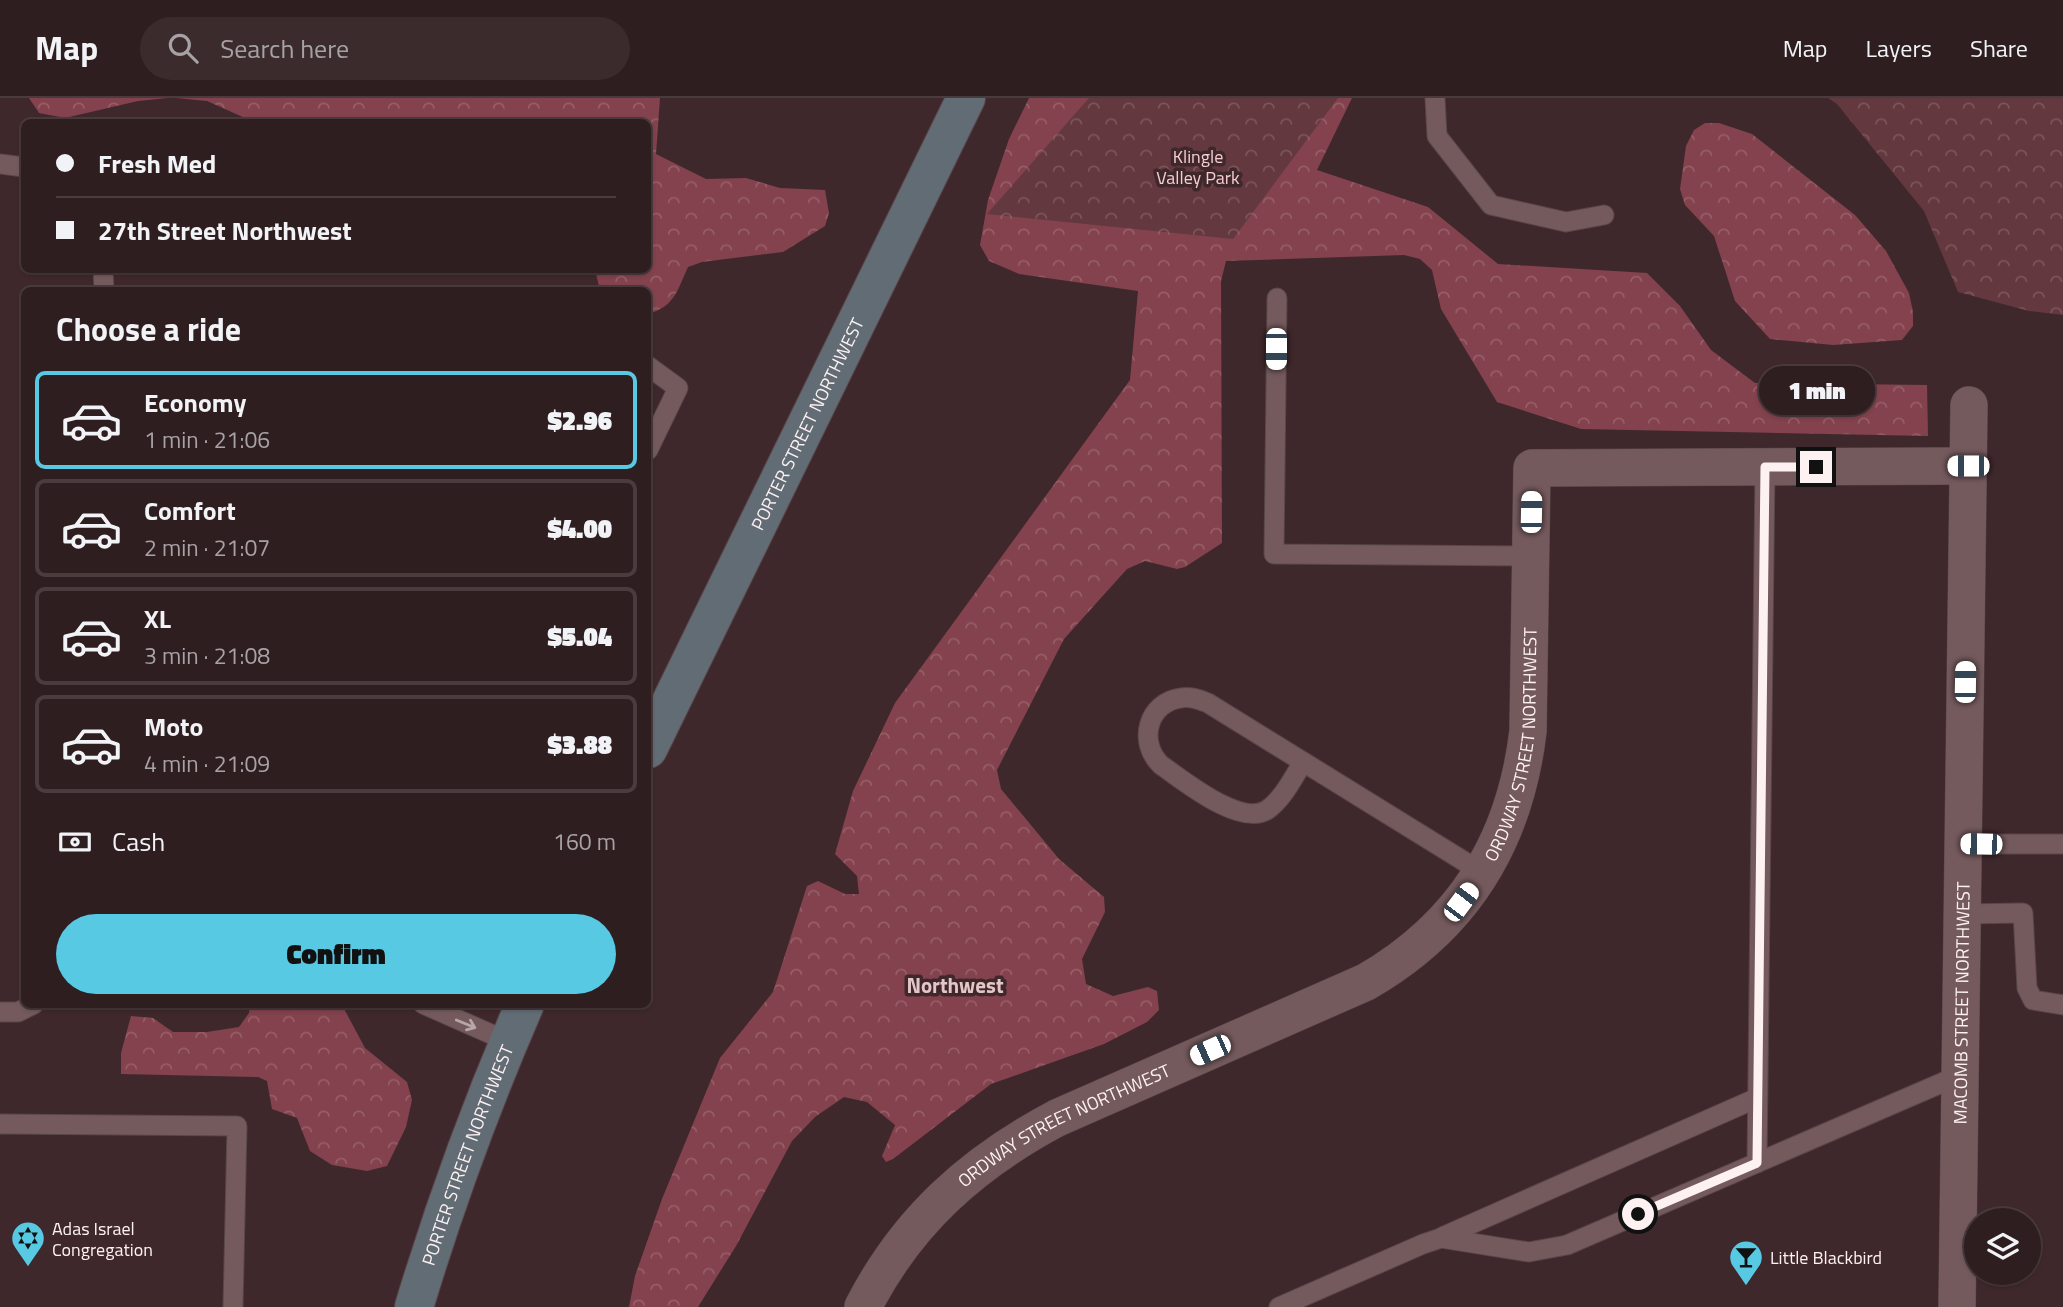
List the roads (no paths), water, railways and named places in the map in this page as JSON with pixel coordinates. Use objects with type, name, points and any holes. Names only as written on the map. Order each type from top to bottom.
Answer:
[{"type":"main road","name":"PORTER STREET NORTHWEST","points":[[651,743],[966,98]]},
{"type":"main road","name":"PORTER STREET NORTHWEST","points":[[414,1307],[435,1235],[482,1107],[523,1008]]},
{"type":"street","name":"MACOMB STREET NORTHWEST","points":[[1957,1307],[1969,405]]},
{"type":"street","points":[[1765,467],[1968,466]]},
{"type":"street","name":"ORDWAY STREET NORTHWEST","points":[[863,1307],[911,1233],[957,1185],[988,1159],[1057,1118],[1366,982],[1393,967],[1418,948],[1461,902],[1483,873],[1508,822],[1524,762],[1528,731],[1532,468],[1765,467]]},
{"type":"lane","points":[[1434,98],[1437,136],[1491,205],[1566,222],[1604,215]]},
{"type":"lane","points":[[0,164],[21,167]]},
{"type":"lane","points":[[1276,298],[1274,554],[1531,556]]},
{"type":"lane","points":[[651,368],[678,388],[651,444]]},
{"type":"lane","points":[[1757,1163],[1765,467]]},
{"type":"lane","points":[[1303,762],[1277,802],[1265,812],[1251,814],[1224,806],[1161,765],[1152,757],[1147,745],[1147,732],[1153,716],[1165,703],[1182,697],[1208,703],[1483,873]]},
{"type":"lane","points":[[1963,844],[2063,844]]},
{"type":"lane","points":[[1962,915],[2023,913],[2027,988],[2033,1000],[2063,1005]]},
{"type":"lane","points":[[0,1012],[18,1012],[26,1008]]},
{"type":"lane","points":[[432,1008],[509,1042]]},
{"type":"lane","points":[[1441,1238],[1529,1252],[1567,1245],[1960,1075]]},
{"type":"lane","points":[[1279,1307],[1758,1098]]},
{"type":"lane","points":[[0,1124],[237,1126],[233,1307]]},
{"type":"place","name":"Adas Israel Congregation","points":[[28,1268]]},
{"type":"place","name":"Little Blackbird","points":[[1746,1287]]},
{"type":"district","name":"Northwest","points":[[955,985]]},
{"type":"park label","name":"Klingle Valley Park","points":[[1198,166]]}]
